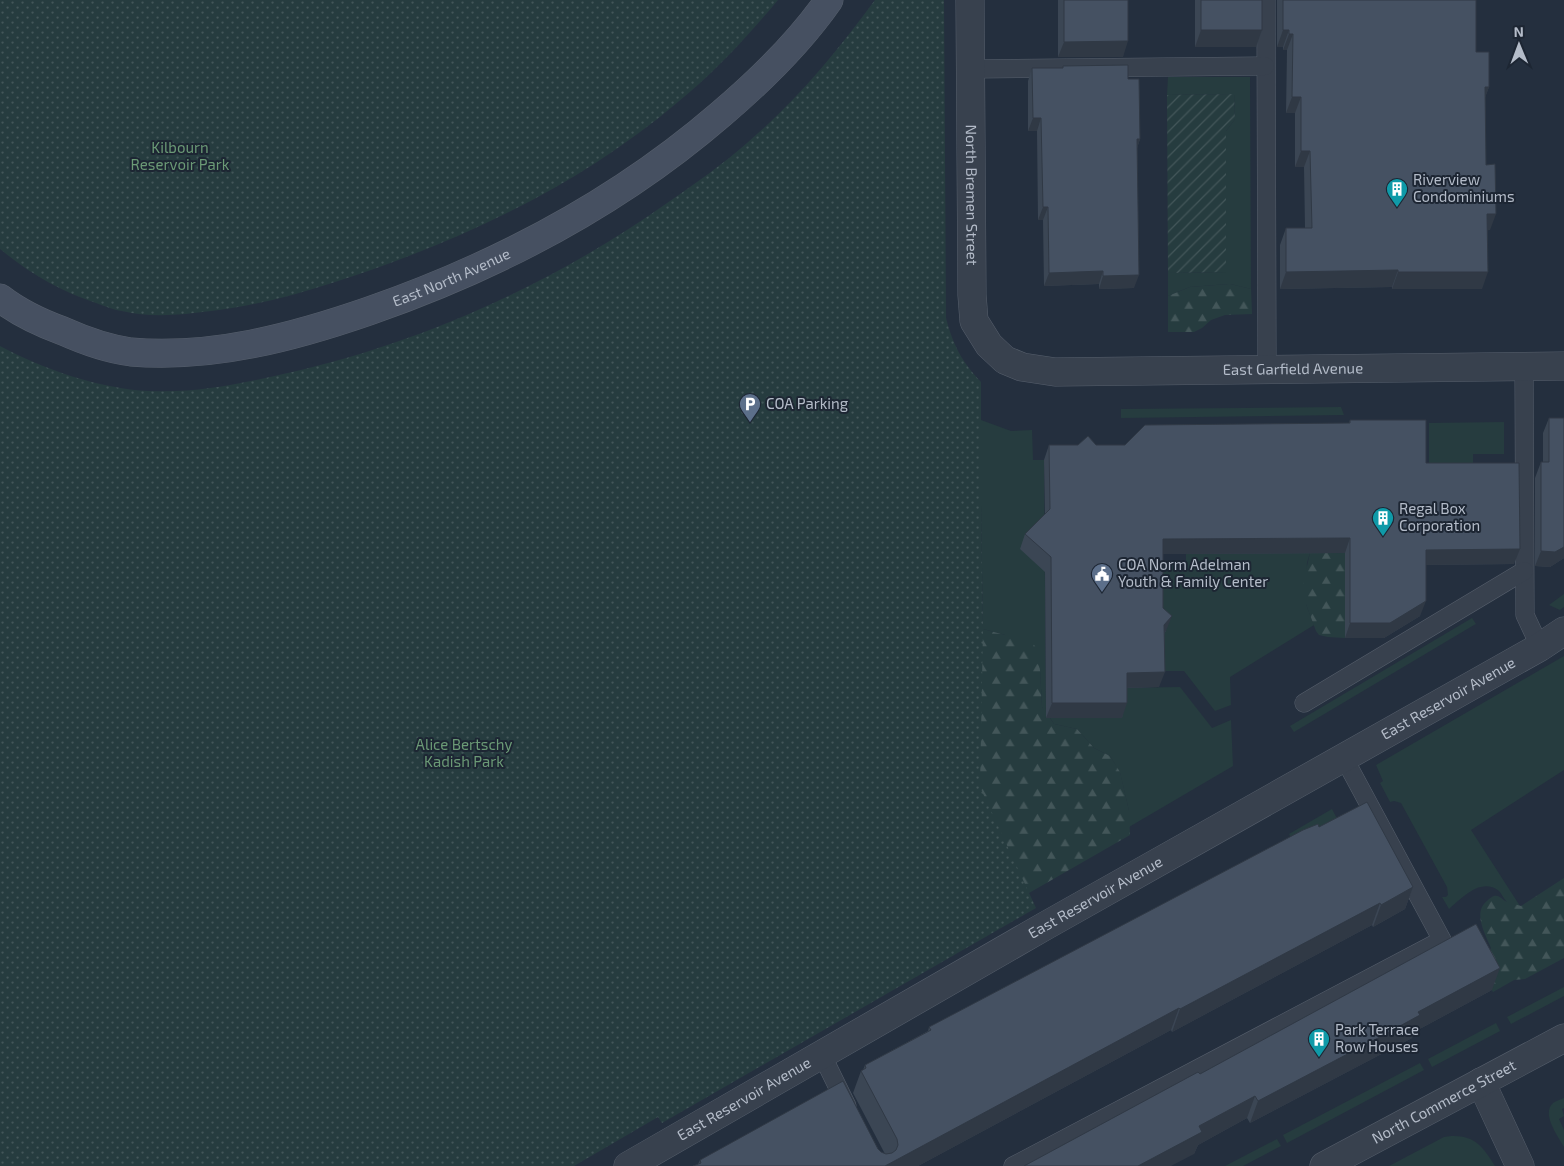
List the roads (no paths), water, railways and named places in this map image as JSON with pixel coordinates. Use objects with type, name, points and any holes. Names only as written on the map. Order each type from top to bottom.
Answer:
[{"type":"main road","name":"East North Avenue","points":[[0,298],[46,325],[84,340],[129,352],[182,353],[234,347],[337,322],[383,306],[432,288],[524,247],[566,224],[654,168],[696,136],[778,62],[818,16],[829,0]]},
{"type":"street","name":"North Bremen Street","points":[[970,0],[972,285],[974,321],[989,345],[1004,360],[1022,367]]},
{"type":"street","name":"East Garfield Avenue","points":[[1022,367],[1054,372],[1564,366]]},
{"type":"street","name":"East Reservoir Avenue","points":[[628,1166],[1053,921],[1540,647],[1564,631]]},
{"type":"street","name":"North Commerce Street","points":[[1324,1166],[1564,1038]]},
{"type":"street","points":[[1481,1082],[1520,1166]]},
{"type":"lane","points":[[1266,0],[1267,369]]},
{"type":"lane","points":[[971,69],[1266,66]]},
{"type":"lane","points":[[1524,366],[1525,614],[1540,647]]},
{"type":"lane","points":[[1304,703],[1524,571]]},
{"type":"lane","points":[[1013,1166],[1442,940],[1344,758]]},
{"type":"lane","points":[[822,1055],[853,1116]]},
{"type":"place","name":"Riverview Condominiums","points":[[1397,208]]},
{"type":"place","name":"COA Parking","points":[[750,423]]},
{"type":"place","name":"Regal Box Corporation","points":[[1383,537]]},
{"type":"place","name":"COA Norm Adelman Youth & Family Center","points":[[1102,593]]},
{"type":"place","name":"Park Terrace Row Houses","points":[[1319,1058]]},
{"type":"park label","name":"Kilbourn Reservoir Park","points":[[180,156]]},
{"type":"park label","name":"Alice Bertschy Kadish Park","points":[[464,754]]}]
